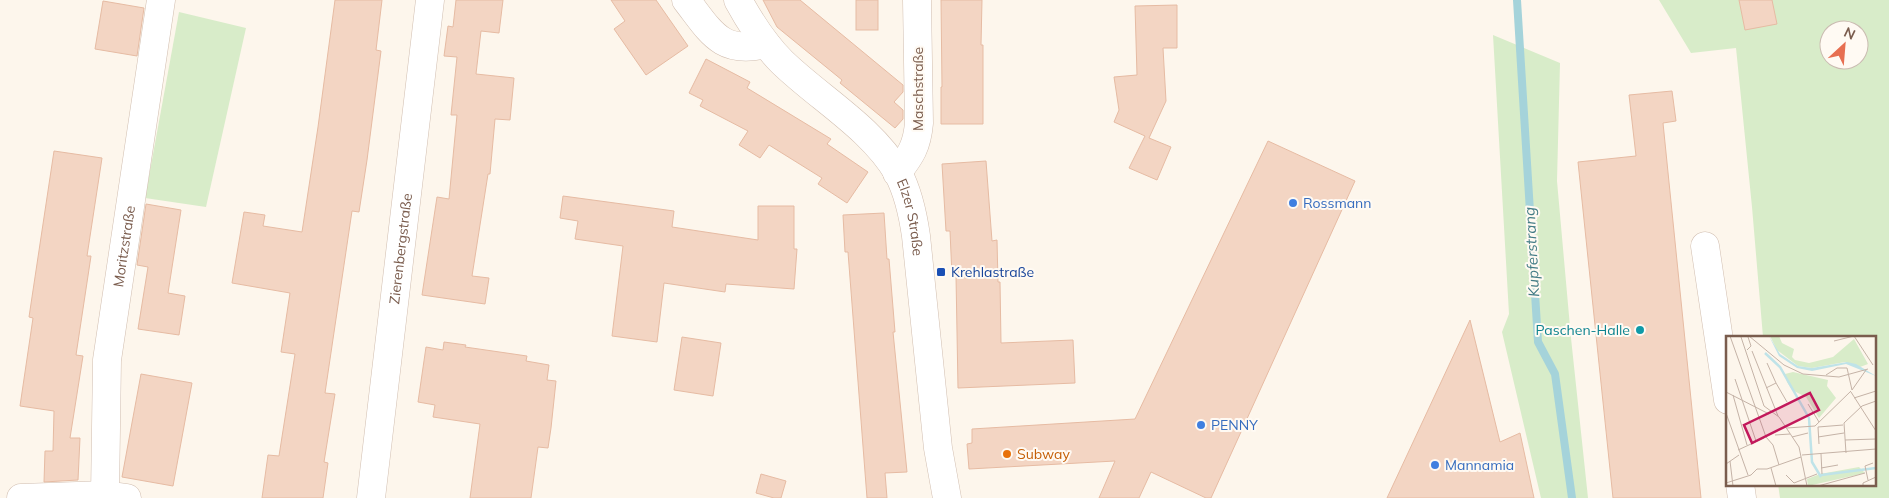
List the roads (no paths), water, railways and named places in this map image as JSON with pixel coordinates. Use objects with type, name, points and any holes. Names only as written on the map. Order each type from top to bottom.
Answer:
[{"type":"street","name":"Moritzstraße","points":[[116,497],[107,360],[161,0]]},
{"type":"street","name":"Zierenbergstraße","points":[[371,498],[430,0]]},
{"type":"street","points":[[686,0],[712,33],[732,46],[750,48],[766,44]]},
{"type":"street","name":"Elzer Straße","points":[[738,0],[766,44],[782,62],[872,140],[897,173],[910,207],[916,236],[938,448],[947,498]]},
{"type":"street","name":"Maschstraße","points":[[897,173],[914,149],[917,140],[919,123],[918,0]]},
{"type":"street","points":[[1705,246],[1726,387]]},
{"type":"street","points":[[21,498],[116,497]]},
{"type":"waterway","name":"Kupferstrang","points":[[1517,0],[1538,342],[1555,374],[1572,498]]},
{"type":"place","name":"Rossmann","points":[[1293,203]]},
{"type":"place","name":"Krehlastraße","points":[[941,272]]},
{"type":"place","name":"Paschen-Halle","points":[[1640,330]]},
{"type":"place","name":"PENNY","points":[[1201,425]]},
{"type":"place","name":"Subway","points":[[1007,454]]},
{"type":"place","name":"Mannamia","points":[[1435,465]]}]
